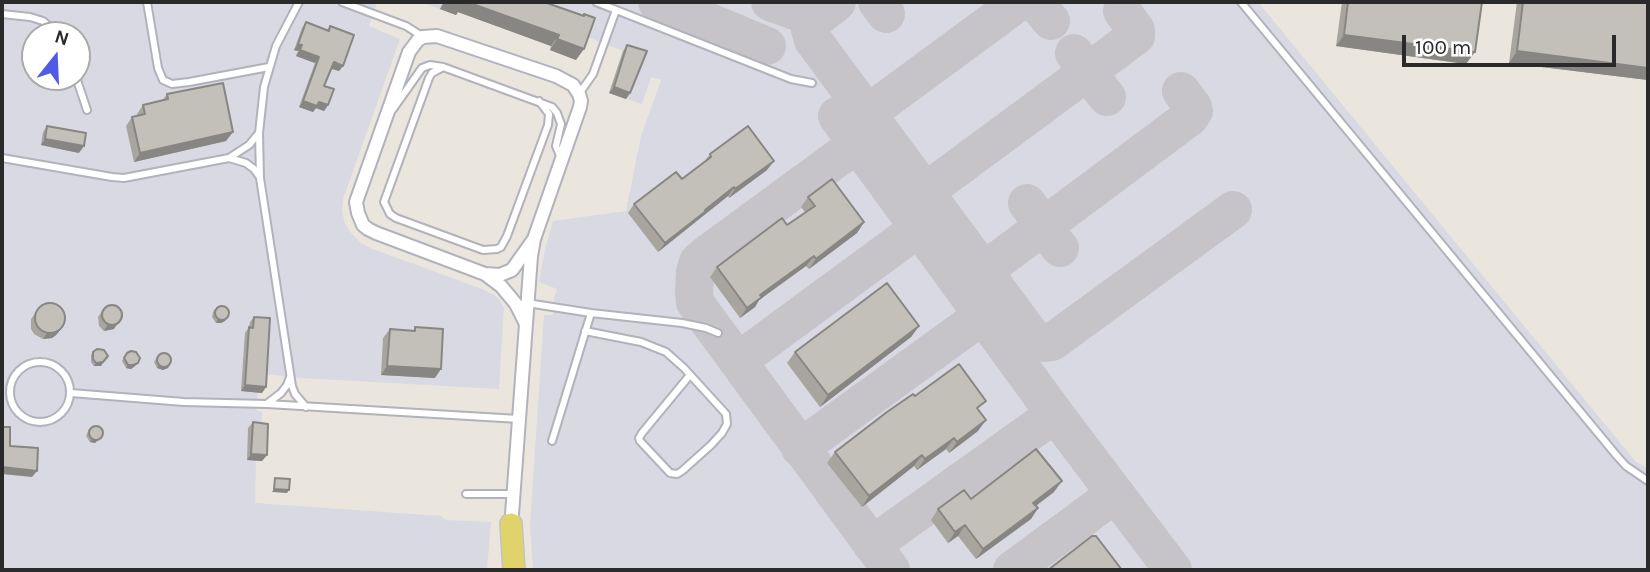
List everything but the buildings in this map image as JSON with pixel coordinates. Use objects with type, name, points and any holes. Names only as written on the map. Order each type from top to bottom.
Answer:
[{"type":"main road","points":[[511,524],[514,570]]},
{"type":"street","points":[[508,570],[526,323],[522,304],[534,239],[580,107],[579,94],[573,85],[556,76],[444,38],[424,37],[413,45],[409,52],[356,202],[363,225],[376,233],[485,274],[508,273],[534,239]]},
{"type":"street","points":[[485,274],[522,304]]},
{"type":"lane","points":[[146,2],[158,68],[163,80],[172,84],[268,67]]},
{"type":"lane","points":[[299,2],[279,36],[268,67],[259,133],[260,178],[290,377],[295,394],[306,407]]},
{"type":"lane","points":[[342,2],[406,26],[424,37]]},
{"type":"lane","points":[[596,2],[791,79],[812,83]]},
{"type":"lane","points":[[1241,2],[1617,456],[1626,466],[1648,481]]},
{"type":"lane","points":[[579,94],[593,74],[616,10]]},
{"type":"lane","points":[[2,13],[43,21]]},
{"type":"lane","points":[[384,120],[422,68],[432,65],[443,67],[552,107],[561,124],[556,146],[562,160]]},
{"type":"lane","points":[[443,67],[429,78],[384,202],[390,214],[396,218],[483,250],[501,247],[507,236],[548,125],[549,114],[538,101]]},
{"type":"lane","points":[[81,91],[87,110]]},
{"type":"lane","points":[[2,158],[124,178],[229,158],[249,145],[259,133]]},
{"type":"lane","points":[[229,158],[246,163],[260,178]]},
{"type":"lane","points":[[522,304],[682,323],[718,333]]},
{"type":"lane","points":[[552,441],[591,313]]},
{"type":"lane","points":[[585,331],[641,342],[666,352],[690,375],[726,414],[727,424],[711,445],[682,471],[677,474],[670,473],[639,438],[690,375]]},
{"type":"lane","points":[[38,361],[58,367],[65,374],[71,393],[64,411],[57,417],[38,422],[20,414],[10,397],[10,387],[13,377],[20,369],[38,361]]},
{"type":"lane","points":[[267,404],[287,386],[290,377]]},
{"type":"lane","points":[[71,393],[184,402],[267,404],[519,419]]},
{"type":"lane","points":[[467,494],[513,494]]},
{"type":"shaded area","points":[[2,2],[377,2],[369,26],[400,39],[343,199],[345,223],[360,242],[370,248],[482,289],[500,300],[504,308],[499,389],[263,374],[257,411],[262,412],[262,461],[256,461],[255,503],[491,522],[487,570],[2,570]]},
{"type":"shaded area","points":[[424,2],[1258,2],[1636,462],[1648,468],[1648,570],[533,570],[530,525],[544,315],[553,315],[557,289],[539,282],[545,249],[553,221],[626,211],[641,136],[661,80],[651,77],[642,104],[609,93],[623,51],[585,36],[551,46]]},
{"type":"taxiway","points":[[657,2],[689,15],[697,14],[700,18],[767,46]]},
{"type":"taxiway","points":[[770,2],[815,18]]},
{"type":"taxiway","points":[[837,2],[813,21],[810,30],[813,40],[1030,334],[1038,341],[1052,342],[1233,210]]},
{"type":"taxiway","points":[[877,2],[886,14]]},
{"type":"taxiway","points":[[875,125],[873,116],[879,105],[1019,2]]},
{"type":"taxiway","points":[[1035,2],[1051,21]]},
{"type":"taxiway","points":[[932,201],[932,191],[937,183],[1136,36],[1136,30],[1122,11]]},
{"type":"taxiway","points":[[1074,53],[1084,67],[1084,75],[1091,77],[1107,97]]},
{"type":"taxiway","points":[[975,260],[989,265],[1001,258],[1190,117],[1194,111],[1193,107],[1181,91]]},
{"type":"taxiway","points":[[837,116],[1173,570]]},
{"type":"taxiway","points":[[857,144],[698,262],[694,292],[695,302],[701,311],[891,570]]},
{"type":"taxiway","points":[[1027,203],[1039,220],[1039,230],[1046,231],[1060,248]]},
{"type":"taxiway","points":[[738,361],[919,228]]},
{"type":"taxiway","points":[[800,448],[982,316]]},
{"type":"taxiway","points":[[872,545],[1055,414]]},
{"type":"taxiway","points":[[1012,570],[1114,495]]}]
